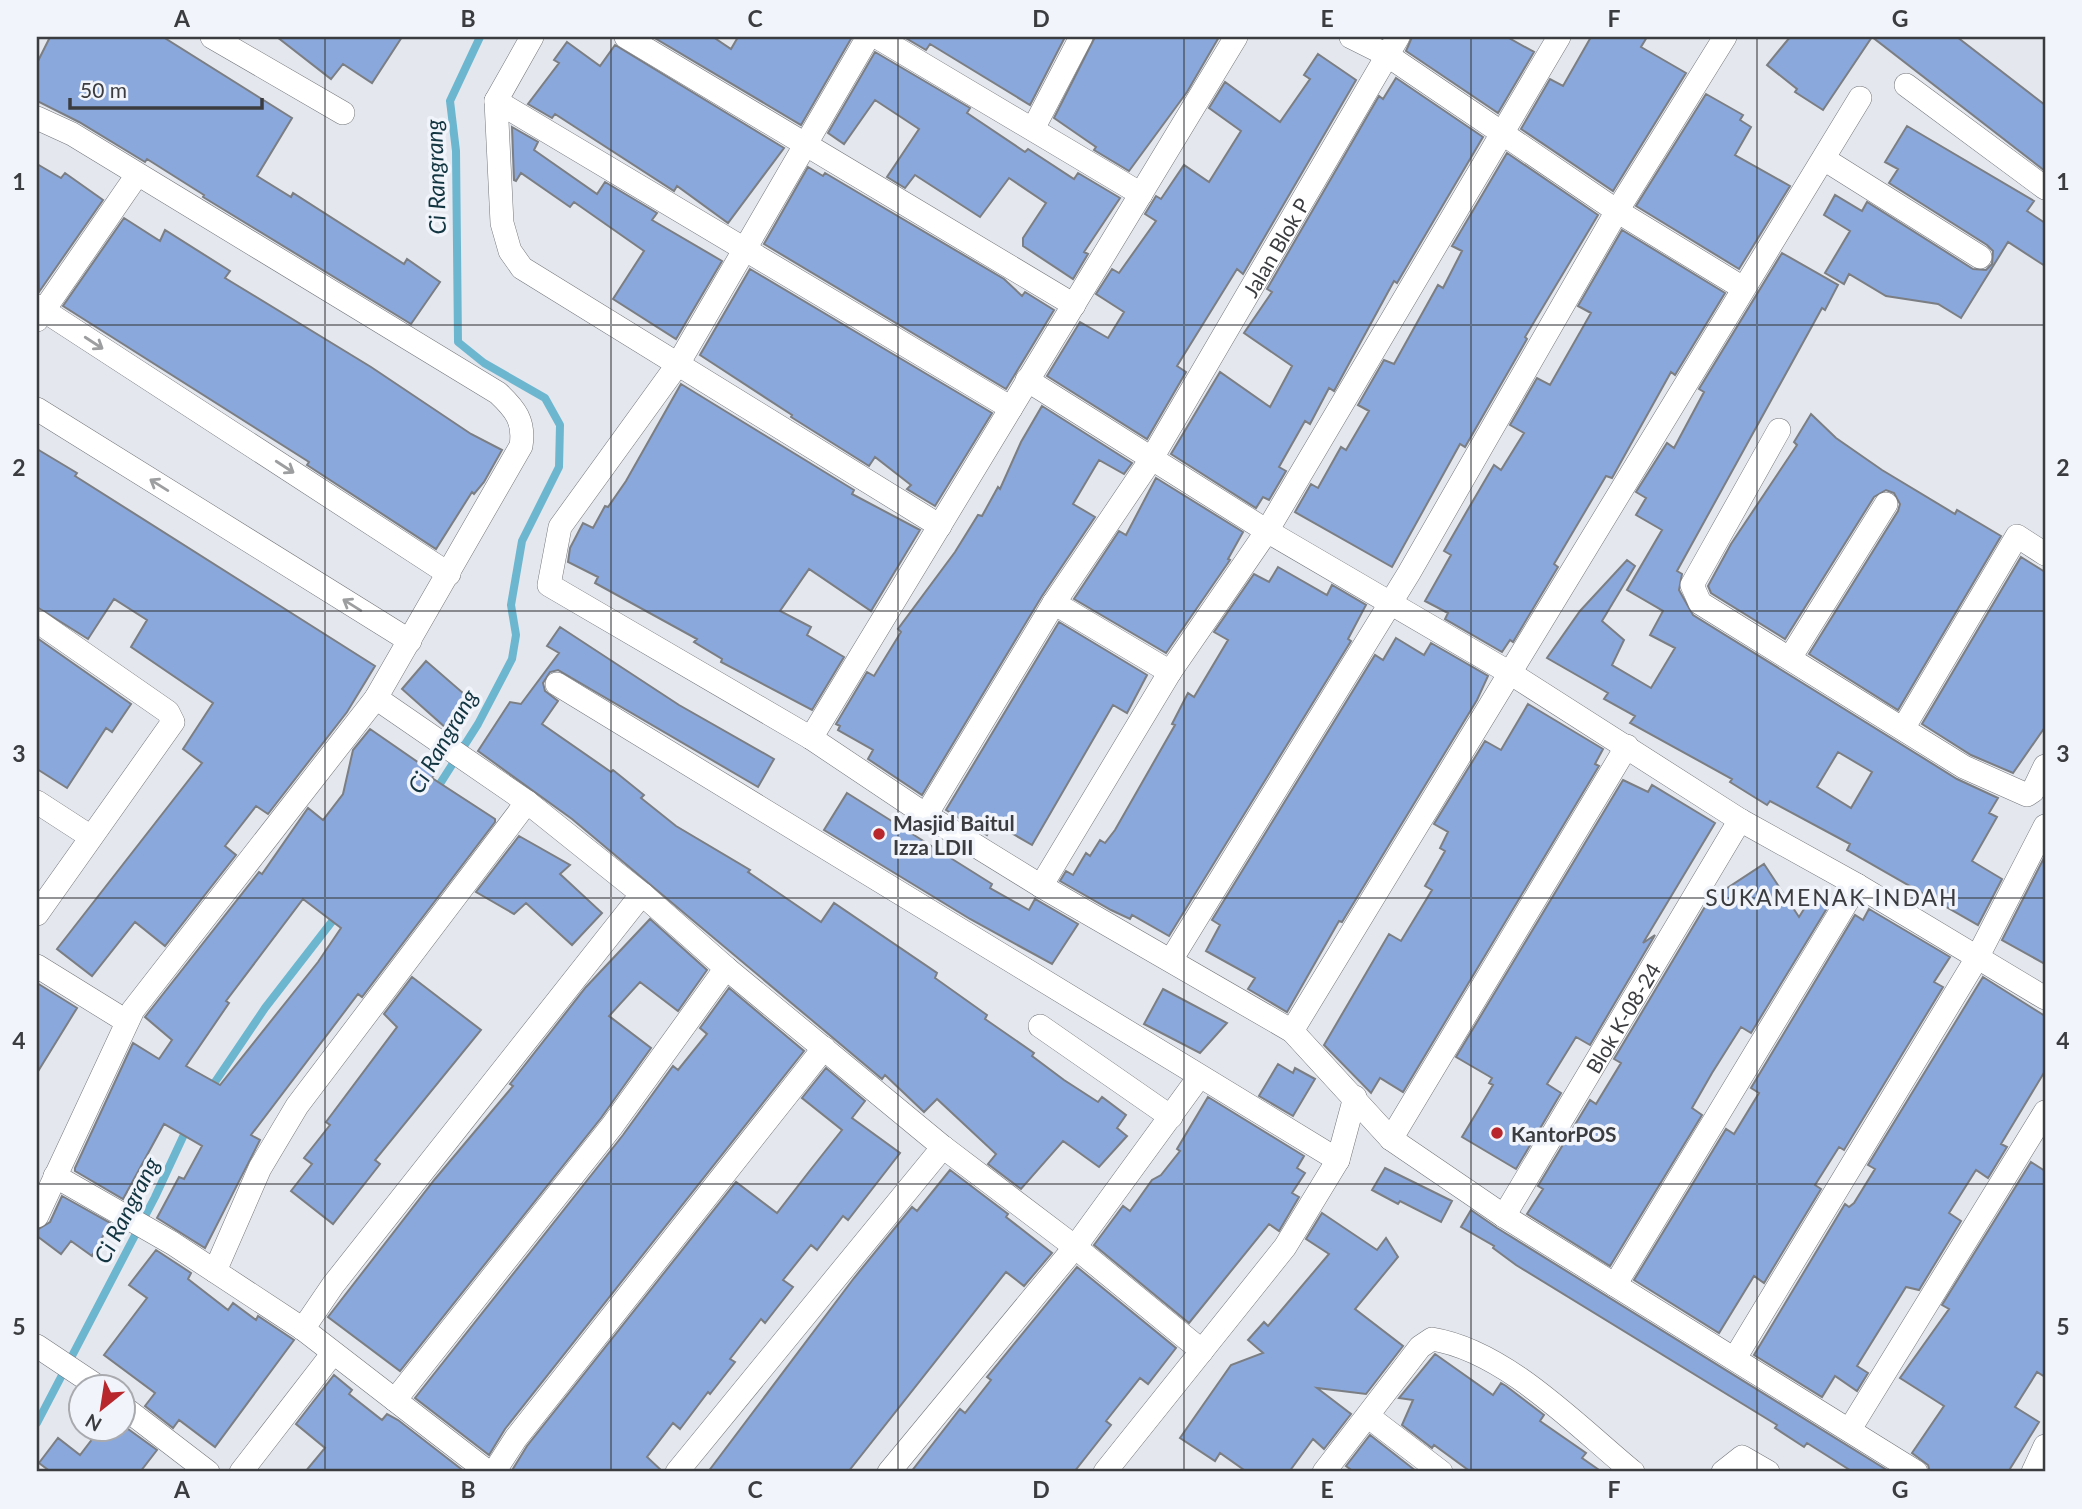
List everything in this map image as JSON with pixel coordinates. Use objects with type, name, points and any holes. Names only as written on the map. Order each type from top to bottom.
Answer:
[{"type":"street","points":[[212,37],[343,113]]},
{"type":"street","points":[[531,37],[496,101],[502,223],[516,261],[532,276],[940,526]]},
{"type":"street","points":[[626,37],[1074,305]]},
{"type":"street","points":[[868,37],[678,364],[560,527],[548,585],[811,738],[926,815],[1041,886],[1292,1031],[1391,1139],[1504,1216],[1916,1472]]},
{"type":"street","points":[[877,37],[1141,194]]},
{"type":"street","points":[[1033,129],[1081,37]]},
{"type":"street","points":[[811,738],[1236,37]]},
{"type":"street","points":[[1351,37],[1393,46],[1503,132],[1617,211],[1743,288]]},
{"type":"street","points":[[1041,886],[1170,672],[1267,531],[1559,37]]},
{"type":"street","points":[[1171,960],[1391,604],[1617,211],[1725,37]]},
{"type":"street","name":"Jalan Blok P","points":[[926,815],[1054,603],[1152,458],[1393,46]]},
{"type":"street","points":[[1906,85],[2045,188]]},
{"type":"street","points":[[1292,1031],[1743,288],[1825,159],[1860,97]]},
{"type":"street","points":[[496,101],[1011,408]]},
{"type":"street","points":[[37,118],[72,134],[498,393],[518,414],[522,423],[521,446],[376,698],[127,1021],[37,1216]]},
{"type":"street","points":[[1825,159],[1980,257]]},
{"type":"street","points":[[137,175],[39,312],[449,574]]},
{"type":"street","points":[[1027,380],[1267,531],[1510,673],[1740,820],[1857,885],[2045,998]]},
{"type":"street","points":[[37,409],[410,641]]},
{"type":"street","points":[[1779,430],[1692,585],[1700,603],[1904,727],[1964,767],[2027,794],[2033,791],[2045,766]]},
{"type":"street","points":[[1790,658],[1886,504]]},
{"type":"street","points":[[1904,727],[2017,537],[2045,554]]},
{"type":"street","points":[[1054,603],[1170,672]]},
{"type":"street","points":[[37,621],[169,712],[173,719],[171,728],[37,914]]},
{"type":"street","points":[[557,684],[1338,1160]]},
{"type":"street","points":[[376,698],[527,802],[642,894],[726,968],[943,1147],[1075,1247],[1202,1351]]},
{"type":"street","points":[[1391,1139],[1627,746]]},
{"type":"street","points":[[37,802],[91,837]]},
{"type":"street","points":[[215,1271],[278,1134],[348,1037],[527,802]]},
{"type":"street","name":"Blok K-08-24","points":[[1504,1216],[1740,820]]},
{"type":"street","points":[[1735,1358],[1977,958],[2045,826]]},
{"type":"street","points":[[1615,1285],[1857,885]]},
{"type":"street","points":[[303,1329],[341,1274],[642,894]]},
{"type":"street","points":[[37,966],[127,1021]]},
{"type":"street","points":[[395,1400],[612,1126],[726,968]]},
{"type":"street","points":[[1040,1026],[1171,1116]]},
{"type":"street","points":[[494,1472],[541,1406],[824,1048]]},
{"type":"street","points":[[889,1472],[1075,1247],[1199,1077]]},
{"type":"street","points":[[1105,1472],[1285,1247],[1338,1160],[1355,1097]]},
{"type":"street","points":[[1850,1429],[2045,1112]]},
{"type":"street","points":[[677,1472],[943,1147]]},
{"type":"street","points":[[55,1176],[172,1243],[303,1329],[488,1472]]},
{"type":"street","points":[[1324,1472],[1369,1417],[1420,1347],[1432,1339],[1451,1342],[1532,1384],[1633,1472]]},
{"type":"street","points":[[39,1347],[77,1372]]},
{"type":"street","points":[[241,1472],[333,1353]]},
{"type":"street","points":[[1369,1417],[1441,1472]]},
{"type":"street","points":[[136,1418],[196,1468]]},
{"type":"street","points":[[2033,1472],[2045,1446]]},
{"type":"street","points":[[1723,1472],[1742,1457],[1768,1472]]},
{"type":"building","points":[[50,37],[163,37],[292,118],[257,176],[291,197],[293,193],[404,264],[407,259],[440,282],[411,324],[203,197],[204,195],[147,159],[145,162],[79,122],[37,101],[37,63]]},
{"type":"building","points":[[277,37],[402,37],[372,83],[343,64],[331,79]]},
{"type":"building","points":[[653,37],[713,37],[731,49],[738,37],[852,37],[801,125]]},
{"type":"building","points":[[904,37],[1065,37],[1030,105],[930,44],[926,50]]},
{"type":"building","points":[[1095,37],[1219,37],[1187,92],[1129,171],[1094,150],[1096,147],[1054,118]]},
{"type":"building","points":[[1412,37],[1507,37],[1534,52],[1498,113],[1406,51]]},
{"type":"building","points":[[1591,37],[1647,37],[1641,47],[1686,73],[1613,191],[1521,129],[1550,79],[1563,86]]},
{"type":"building","points":[[1790,37],[1872,37],[1823,110],[1795,92],[1797,89],[1767,65]]},
{"type":"building","points":[[1872,37],[1957,37],[2045,105],[2045,171]]},
{"type":"building","points":[[567,42],[600,66],[615,45],[784,148],[728,223],[677,186],[674,191],[555,114],[552,118],[528,104],[559,63],[554,60]]},
{"type":"building","points":[[875,52],[970,108],[967,113],[1025,152],[1028,149],[1074,179],[1078,173],[1120,198],[1084,252],[1088,254],[1073,279],[1023,246],[1023,238],[1046,203],[1009,178],[980,217],[915,175],[905,188],[887,177],[919,129],[875,100],[844,144],[828,133]]},
{"type":"building","points":[[1318,54],[1356,80],[1243,274],[1237,269],[1177,366],[1186,372],[1147,439],[1047,376],[1080,322],[1108,338],[1124,312],[1096,294],[1112,269],[1119,273],[1156,221],[1145,214],[1156,196],[1161,199],[1184,165],[1209,182],[1241,131],[1209,108],[1225,82],[1280,122],[1310,79],[1304,75]]},
{"type":"building","points":[[1396,78],[1483,137],[1397,283],[1394,281],[1334,391],[1329,388],[1310,424],[1305,421],[1279,467],[1286,471],[1269,500],[1263,497],[1256,508],[1171,454],[1220,372],[1270,407],[1292,366],[1244,333],[1272,292],[1267,289],[1379,96],[1383,99]]},
{"type":"building","points":[[1706,94],[1743,115],[1740,120],[1751,127],[1735,155],[1790,186],[1739,269],[1636,206]]},
{"type":"building","points":[[1907,126],[2034,201],[2027,211],[2045,223],[2045,266],[2008,242],[1961,318],[1938,304],[1886,296],[1849,274],[1844,284],[1825,273],[1850,231],[1824,215],[1835,195],[1862,211],[1867,202],[1973,269],[1986,270],[1992,264],[1993,251],[1987,245],[1889,183],[1898,169],[1885,162]]},
{"type":"building","points":[[512,127],[538,142],[534,150],[597,194],[605,182],[657,213],[652,220],[722,261],[676,339],[613,299],[644,251],[574,202],[570,207],[521,173],[516,181],[514,180]]},
{"type":"building","points":[[1507,153],[1598,215],[1525,337],[1527,339],[1465,447],[1460,444],[1392,567],[1295,512],[1311,484],[1318,488],[1341,447],[1346,450],[1369,411],[1358,405],[1384,360],[1394,364],[1438,285],[1443,288],[1462,251],[1452,246]]},
{"type":"building","points":[[37,164],[61,178],[65,173],[103,200],[39,292]]},
{"type":"building","points":[[808,167],[823,176],[825,173],[1004,279],[1022,296],[1025,292],[1054,310],[1006,389],[764,244]]},
{"type":"building","points":[[124,218],[160,241],[165,230],[230,271],[225,278],[371,367],[471,434],[502,450],[484,482],[474,494],[472,492],[436,549],[307,465],[309,462],[63,306]]},
{"type":"building","points":[[1622,230],[1725,293],[1675,375],[1671,372],[1612,478],[1606,476],[1554,564],[1558,567],[1513,642],[1510,640],[1502,652],[1445,619],[1448,613],[1425,601],[1451,555],[1444,551],[1494,465],[1501,470],[1524,433],[1510,425],[1537,378],[1550,385],[1591,313],[1578,306]]},
{"type":"building","points":[[1782,253],[1838,285],[1825,310],[1822,308],[1677,571],[1682,574],[1679,590],[1693,615],[1957,779],[1998,798],[1989,813],[1997,817],[1972,861],[2002,879],[1978,925],[1847,850],[1850,844],[1770,801],[1767,805],[1730,782],[1732,779],[1630,723],[1635,716],[1604,699],[1608,693],[1547,658],[1580,611],[1627,560],[1635,566],[1602,621],[1624,640],[1612,665],[1651,688],[1675,648],[1650,635],[1663,611],[1627,590],[1662,530],[1636,515],[1646,498],[1636,492],[1667,443],[1674,448],[1704,392],[1699,389]],"holes":[[[1838,752],[1872,772],[1851,808],[1817,787]]]},
{"type":"building","points":[[750,269],[992,413],[935,506],[907,489],[911,485],[875,457],[869,466],[700,355]]},
{"type":"building","points":[[681,384],[854,490],[852,494],[920,530],[871,611],[809,569],[780,611],[811,627],[807,635],[844,657],[812,710],[721,662],[722,659],[694,642],[697,639],[595,583],[598,577],[568,562],[570,548],[583,523],[593,528],[605,506],[608,507],[626,481]]},
{"type":"building","points":[[1042,406],[1132,463],[1124,474],[1099,460],[1073,504],[1095,517],[1042,596],[922,795],[868,759],[873,750],[838,730],[840,726],[836,724],[867,672],[874,676],[901,632],[898,629],[955,552],[978,515],[982,516],[998,487],[1000,489],[1021,442]]},
{"type":"building","points":[[1811,414],[1836,438],[1882,470],[1955,514],[1957,510],[2001,536],[1898,710],[1809,654],[1898,511],[1900,504],[1894,493],[1886,490],[1874,497],[1785,639],[1711,593],[1708,586],[1731,544],[1797,445],[1794,442]]},
{"type":"building","points":[[37,449],[77,473],[75,476],[375,666],[347,712],[268,814],[256,806],[225,846],[236,855],[165,946],[135,922],[92,976],[57,949],[202,763],[183,749],[213,703],[131,647],[147,620],[114,599],[88,639],[37,607]]},
{"type":"building","points":[[1156,478],[1243,532],[1228,559],[1230,560],[1166,653],[1074,599],[1119,531],[1126,535]]},
{"type":"building","points":[[2021,557],[2045,572],[2045,727],[2013,773],[1971,755],[1922,724]]},
{"type":"building","points":[[1278,567],[1327,595],[1332,585],[1366,605],[1348,639],[1351,641],[1169,936],[1132,915],[1130,919],[1111,910],[1060,881],[1066,871],[1073,875],[1086,853],[1090,856],[1100,840],[1105,843],[1115,830],[1175,725],[1172,724],[1188,693],[1194,697],[1228,640],[1214,632],[1254,574],[1269,582]]},
{"type":"building","points":[[1059,622],[1147,675],[1127,713],[1113,705],[1032,845],[994,823],[987,835],[946,810]]},
{"type":"building","points":[[560,627],[679,705],[774,759],[758,787],[558,670],[550,672],[543,683],[545,691],[558,701],[542,724],[611,772],[613,770],[644,795],[641,798],[676,826],[750,870],[748,872],[821,922],[834,903],[937,973],[935,978],[987,1015],[985,1019],[1034,1053],[1032,1056],[1064,1080],[1098,1102],[1102,1097],[1126,1115],[1117,1128],[1127,1136],[1099,1167],[1063,1141],[1021,1189],[988,1164],[996,1154],[937,1099],[924,1112],[885,1075],[882,1079],[572,819],[478,751],[510,702],[521,704],[559,653],[547,646]]},
{"type":"building","points":[[37,638],[131,704],[112,732],[106,728],[67,788],[37,769]]},
{"type":"building","points":[[1396,638],[1424,655],[1431,643],[1488,676],[1477,700],[1342,922],[1339,921],[1287,1012],[1248,989],[1255,978],[1206,951],[1220,925],[1212,920],[1375,655],[1383,660]]},
{"type":"building","points":[[426,661],[471,700],[446,728],[402,689]]},
{"type":"building","points":[[1528,704],[1603,749],[1595,764],[1599,766],[1403,1092],[1380,1078],[1371,1093],[1324,1045],[1389,934],[1401,941],[1432,890],[1425,886],[1445,851],[1440,848],[1448,832],[1434,824],[1485,741],[1501,750]]},
{"type":"building","points":[[370,729],[435,774],[432,778],[495,819],[495,822],[362,997],[358,994],[251,1135],[260,1140],[205,1248],[157,1218],[179,1177],[184,1179],[202,1146],[164,1124],[123,1199],[75,1171],[75,1168],[133,1043],[159,1059],[172,1040],[145,1017],[259,872],[262,874],[308,808],[323,820],[343,794],[353,750]],"holes":[[[303,899],[341,928],[318,962],[220,1085],[186,1066],[229,1003],[226,1001]]]},
{"type":"building","points":[[1623,780],[1648,792],[1652,785],[1715,823],[1643,943],[1655,935],[1590,1045],[1576,1037],[1547,1084],[1561,1093],[1516,1169],[1462,1137],[1493,1085],[1489,1083],[1492,1078],[1456,1057]]},
{"type":"building","points":[[847,793],[992,884],[990,888],[1029,910],[1035,899],[1078,924],[1052,964],[970,919],[824,830]]},
{"type":"building","points":[[519,836],[570,865],[560,874],[602,913],[572,945],[526,903],[514,914],[476,892]]},
{"type":"building","points":[[2045,856],[2045,964],[2002,940]]},
{"type":"building","points":[[1764,864],[1799,917],[1816,890],[1832,900],[1751,1033],[1741,1027],[1712,1073],[1692,1108],[1702,1115],[1610,1266],[1527,1214],[1543,1189],[1538,1186],[1590,1100],[1596,1104],[1621,1063],[1614,1059],[1709,900]]},
{"type":"building","points":[[1869,909],[1950,957],[1934,982],[1943,987],[1844,1150],[1839,1147],[1815,1185],[1821,1189],[1764,1283],[1754,1276],[1719,1333],[1634,1280],[1726,1129],[1734,1134],[1759,1093],[1751,1088],[1855,915],[1863,920]]},
{"type":"building","points":[[650,919],[707,970],[678,1011],[640,982],[609,1016],[651,1048],[601,1118],[400,1371],[328,1317],[435,1179],[513,1086],[510,1084],[586,987]]},
{"type":"building","points":[[412,977],[481,1030],[375,1160],[380,1164],[333,1224],[291,1191],[312,1164],[304,1158],[330,1125],[326,1122],[397,1027],[384,1014]]},
{"type":"building","points":[[1983,977],[2045,1016],[2045,1071],[2001,1144],[2007,1147],[1988,1178],[1976,1170],[1949,1213],[1961,1221],[1919,1290],[1906,1287],[1857,1366],[1868,1373],[1857,1391],[1835,1376],[1822,1397],[1754,1355],[1845,1204],[1849,1207],[1854,1203],[1875,1169],[1868,1165]]},
{"type":"building","points":[[37,983],[77,1008],[37,1073]]},
{"type":"building","points":[[729,988],[804,1051],[505,1429],[489,1455],[415,1398],[623,1135],[673,1066],[678,1070],[707,1034],[700,1028]]},
{"type":"building","points":[[1163,989],[1227,1023],[1200,1053],[1144,1024]]},
{"type":"building","points":[[1278,1064],[1293,1073],[1295,1068],[1315,1079],[1293,1116],[1259,1096]]},
{"type":"building","points":[[826,1068],[865,1101],[852,1118],[900,1153],[848,1220],[843,1216],[817,1250],[811,1245],[783,1280],[793,1287],[765,1323],[761,1319],[730,1359],[735,1362],[680,1429],[673,1423],[647,1457],[663,1472],[511,1472],[527,1446],[736,1182],[777,1213],[842,1130],[802,1098]]},
{"type":"building","points":[[1208,1097],[1304,1156],[1297,1168],[1305,1173],[1292,1193],[1299,1197],[1279,1231],[1269,1224],[1189,1323],[1094,1245],[1123,1206],[1130,1211],[1152,1180],[1161,1175],[1180,1151],[1177,1149]]},
{"type":"building","points":[[2031,1162],[2045,1171],[2045,1377],[2037,1372],[2015,1407],[2039,1422],[2008,1472],[1930,1472],[1928,1465],[1912,1453],[1944,1406],[1900,1378],[1949,1309],[1942,1305]]},
{"type":"building","points":[[1385,1168],[1452,1201],[1441,1222],[1372,1190]]},
{"type":"building","points":[[950,1170],[1008,1214],[1006,1217],[1052,1253],[1024,1286],[1006,1272],[848,1472],[708,1472],[854,1278],[912,1207],[917,1211]]},
{"type":"building","points":[[62,1196],[110,1223],[92,1256],[71,1241],[61,1254],[37,1236],[37,1230],[50,1222]]},
{"type":"building","points":[[1471,1210],[1890,1472],[1853,1472],[1807,1443],[1804,1447],[1775,1428],[1777,1425],[1516,1265],[1493,1248],[1494,1246],[1461,1227]]},
{"type":"building","points":[[1322,1213],[1377,1250],[1386,1238],[1398,1257],[1355,1309],[1403,1346],[1366,1394],[1317,1388],[1351,1414],[1324,1449],[1313,1439],[1289,1472],[1247,1472],[1220,1453],[1215,1461],[1180,1438],[1231,1365],[1263,1353],[1248,1340],[1264,1322],[1268,1326],[1329,1254],[1306,1239]]},
{"type":"building","points":[[156,1250],[191,1273],[188,1279],[228,1310],[233,1303],[256,1320],[258,1316],[294,1340],[215,1447],[179,1420],[173,1428],[145,1406],[155,1393],[136,1379],[136,1372],[127,1372],[104,1355],[147,1298],[129,1285]]},
{"type":"building","points":[[1077,1267],[1176,1348],[1148,1384],[1140,1378],[1106,1421],[1111,1425],[1074,1472],[911,1472],[960,1409],[965,1413],[991,1380],[987,1377]]},
{"type":"building","points":[[1435,1354],[1493,1395],[1501,1383],[1506,1386],[1544,1415],[1540,1421],[1586,1453],[1582,1458],[1602,1472],[1471,1472],[1434,1445],[1432,1448],[1402,1425],[1413,1400],[1399,1398]]},
{"type":"building","points":[[334,1375],[352,1390],[349,1394],[382,1420],[387,1414],[398,1420],[465,1472],[305,1472],[325,1448],[296,1424]]},
{"type":"building","points":[[136,1435],[157,1450],[140,1472],[51,1472],[39,1463],[58,1438],[80,1455],[90,1442],[136,1442]]},
{"type":"building","points":[[1370,1435],[1416,1471],[1354,1472],[1346,1466]]},
{"type":"waterway","name":"Ci Rangrang","points":[[436,790],[478,724],[512,659],[516,635],[511,605],[522,541],[559,467],[560,425],[545,398],[484,363],[458,342],[456,151],[450,101],[480,37]]},
{"type":"waterway","name":"Ci Rangrang","points":[[209,1091],[265,1008],[337,915]]},
{"type":"waterway","name":"Ci Rangrang","points":[[37,1423],[155,1197],[188,1126]]},
{"type":"place","name":"Masjid Baitul Izza LDII","points":[[879,834]]},
{"type":"place","name":"KantorPOS","points":[[1497,1133]]},
{"type":"district","name":"SUKAMENAK INDAH","points":[[1832,897]]}]
